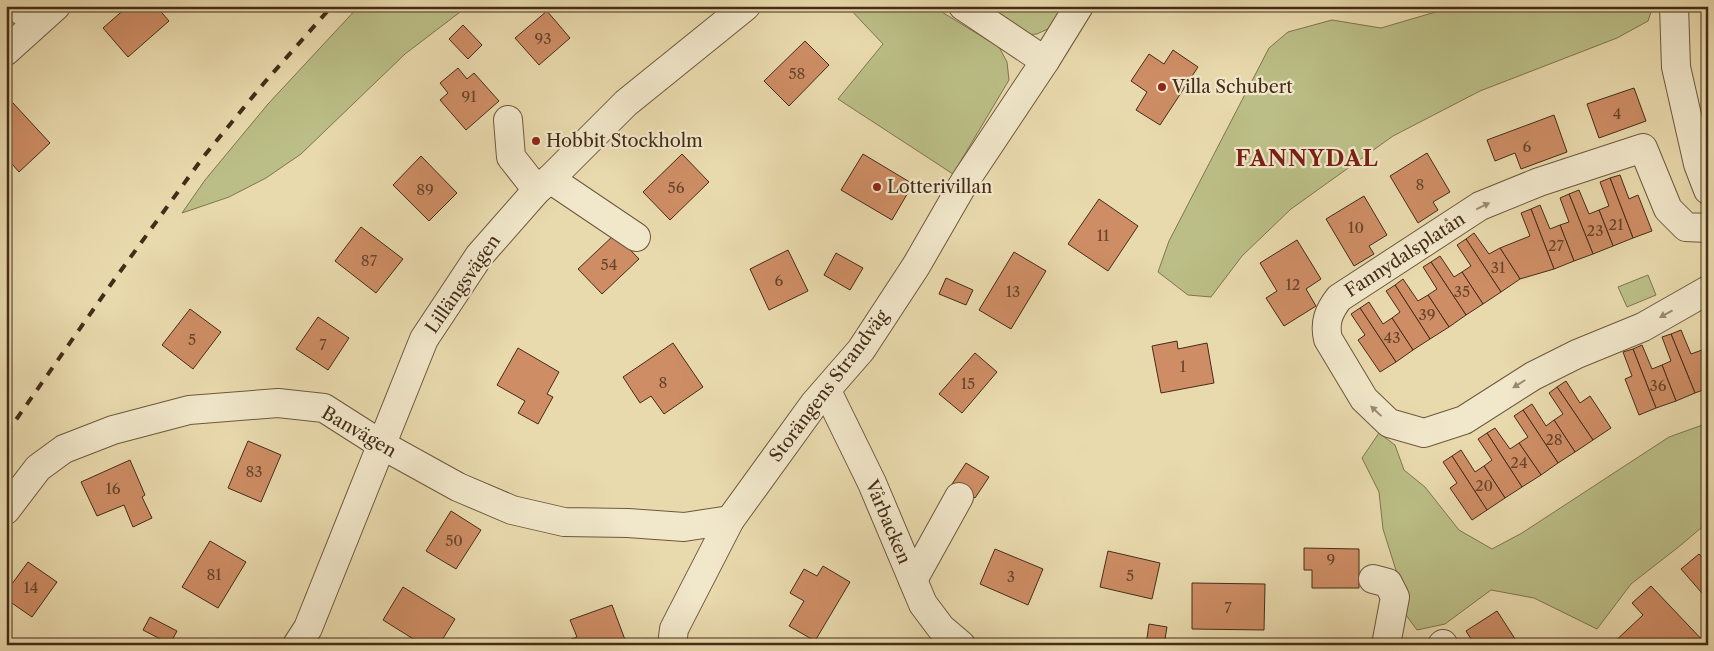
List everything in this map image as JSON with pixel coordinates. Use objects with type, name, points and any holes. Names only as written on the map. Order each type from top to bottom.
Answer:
[{"type":"street","points":[[15,6],[46,14]]},
{"type":"street","name":"Lillängsvägen","points":[[297,645],[308,628],[424,339],[479,256],[544,184],[626,103],[746,6]]},
{"type":"street","points":[[963,6],[1045,61]]},
{"type":"street","name":"Storängens Strandväg","points":[[672,645],[674,629],[730,520],[814,404],[861,350],[916,266],[965,181],[1045,61],[1079,6]]},
{"type":"street","points":[[1674,6],[1676,67],[1698,164],[1708,190]]},
{"type":"street","points":[[6,51],[46,14]]},
{"type":"street","points":[[508,120],[511,157],[544,184],[636,236]]},
{"type":"street","name":"Fannydalsplatån","points":[[1708,228],[1686,227],[1668,209],[1643,148],[1539,182],[1480,206],[1339,298],[1326,319],[1325,329],[1328,339],[1364,400],[1389,423],[1424,433],[1464,420],[1533,376],[1577,354],[1643,327],[1708,290]]},
{"type":"street","name":"Vårbacken","points":[[827,391],[872,483],[923,604],[941,628],[961,645]]},
{"type":"street","name":"Banvägen","points":[[6,510],[38,468],[64,449],[113,430],[189,410],[278,403],[324,408],[382,445],[458,487],[512,510],[564,522],[628,523],[684,527],[730,520]]},
{"type":"street","points":[[913,580],[959,497]]},
{"type":"street","points":[[1373,579],[1388,583],[1395,597],[1386,645]]},
{"type":"green space","points":[[359,6],[468,6],[405,54],[301,154],[266,178],[229,197],[182,213],[205,180],[268,104]]},
{"type":"green space","points":[[847,6],[932,6],[999,47],[1007,62],[1009,80],[953,174],[838,99],[883,44]]},
{"type":"green space","points":[[975,6],[1068,6],[1052,27],[1037,34],[1022,35]]},
{"type":"green space","points":[[1456,6],[1653,6],[1648,21],[1617,38],[1480,91],[1393,136],[1291,209],[1242,256],[1211,297],[1188,295],[1158,272],[1169,241],[1269,48],[1288,32],[1332,20],[1381,28]]},
{"type":"green space","points":[[1648,275],[1656,295],[1627,307],[1618,287]]},
{"type":"green space","points":[[1708,423],[1708,522],[1631,584],[1597,629],[1534,598],[1491,590],[1445,624],[1417,630],[1400,607],[1400,583],[1383,529],[1379,492],[1362,458],[1379,433],[1395,445],[1404,470],[1425,487],[1459,530],[1492,549],[1522,533],[1669,437]]},
{"type":"building","points":[[128,6],[156,6],[169,21],[128,57],[103,28]]},
{"type":"building","points":[[547,11],[570,38],[539,65],[515,38]]},
{"type":"building","points":[[463,25],[482,45],[468,59],[449,39]]},
{"type":"building","points":[[805,41],[829,65],[789,106],[764,81]]},
{"type":"building","name":"Villa Schubert","points":[[1173,50],[1198,67],[1160,125],[1136,110],[1147,92],[1131,81],[1149,54],[1164,64]]},
{"type":"building","points":[[458,68],[467,79],[474,73],[499,101],[466,130],[440,100],[448,93],[440,83]]},
{"type":"building","points":[[1634,88],[1646,121],[1599,138],[1587,104]]},
{"type":"building","points":[[13,103],[50,143],[19,172],[12,164],[6,169],[6,109]]},
{"type":"building","points":[[1554,115],[1567,152],[1521,169],[1515,153],[1495,161],[1487,140]]},
{"type":"building","points":[[1427,153],[1450,192],[1433,202],[1438,210],[1418,223],[1390,176]]},
{"type":"building","points":[[682,154],[709,182],[670,220],[643,192]]},
{"type":"building","name":"Lotterivillan","points":[[863,154],[913,184],[892,220],[841,190]]},
{"type":"building","points":[[421,156],[457,193],[429,221],[393,185]]},
{"type":"building","points":[[1620,175],[1629,199],[1638,195],[1652,231],[1633,238],[1610,178]]},
{"type":"building","points":[[1610,178],[1633,238],[1613,246],[1599,210],[1609,206],[1600,182]]},
{"type":"building","points":[[1579,190],[1589,214],[1599,210],[1613,246],[1593,254],[1569,194]]},
{"type":"building","points":[[1569,194],[1593,254],[1574,261],[1560,225],[1569,222],[1560,198]]},
{"type":"building","points":[[1364,196],[1387,235],[1369,246],[1374,254],[1354,266],[1326,219]]},
{"type":"building","points":[[1099,199],[1138,226],[1108,271],[1068,244]]},
{"type":"building","points":[[1540,205],[1550,229],[1560,225],[1574,261],[1554,269],[1531,209]]},
{"type":"building","points":[[1531,209],[1554,269],[1520,279],[1500,248],[1530,236],[1521,213]]},
{"type":"building","points":[[361,227],[403,259],[376,293],[335,261]]},
{"type":"building","points":[[1474,233],[1489,254],[1500,248],[1520,279],[1501,292],[1466,239]]},
{"type":"building","points":[[615,234],[639,259],[602,294],[578,269]]},
{"type":"building","points":[[1466,239],[1501,292],[1483,304],[1462,272],[1471,266],[1457,245]]},
{"type":"building","points":[[1297,240],[1321,279],[1306,289],[1316,306],[1284,326],[1266,298],[1277,291],[1260,263]]},
{"type":"building","points":[[788,250],[808,291],[769,310],[750,269]]},
{"type":"building","points":[[1014,252],[1046,271],[1011,329],[979,310]]},
{"type":"building","points":[[836,253],[863,268],[850,290],[824,275]]},
{"type":"building","points":[[1440,256],[1454,277],[1462,272],[1483,304],[1466,315],[1431,262]]},
{"type":"building","points":[[1431,262],[1466,315],[1449,327],[1428,295],[1437,289],[1423,267]]},
{"type":"building","points":[[946,278],[973,290],[966,305],[939,294]]},
{"type":"building","points":[[1403,279],[1418,301],[1428,295],[1449,327],[1430,339],[1395,285]]},
{"type":"building","points":[[1395,285],[1430,339],[1413,350],[1392,318],[1400,312],[1386,291]]},
{"type":"building","points":[[1369,302],[1383,324],[1392,318],[1413,350],[1396,362],[1360,308]]},
{"type":"building","points":[[1360,308],[1396,362],[1380,372],[1358,340],[1365,335],[1351,314]]},
{"type":"building","points":[[190,309],[221,332],[193,369],[162,345]]},
{"type":"building","points":[[318,317],[349,338],[328,370],[296,349]]},
{"type":"building","points":[[1708,320],[1708,336],[1702,322]]},
{"type":"building","points":[[1681,330],[1691,354],[1702,350],[1708,366],[1708,388],[1695,393],[1671,334]]},
{"type":"building","points":[[1671,334],[1695,393],[1676,401],[1662,365],[1671,361],[1662,337]]},
{"type":"building","points":[[1177,341],[1178,349],[1207,343],[1214,383],[1161,393],[1152,346]]},
{"type":"building","points":[[673,343],[703,387],[664,414],[651,396],[640,403],[623,377]]},
{"type":"building","points":[[1642,345],[1652,369],[1662,365],[1676,401],[1656,408],[1633,349]]},
{"type":"building","points":[[1708,347],[1708,366],[1702,350]]},
{"type":"building","points":[[518,348],[559,372],[547,394],[553,397],[538,424],[518,413],[525,401],[497,385]]},
{"type":"building","points":[[1633,349],[1656,408],[1639,415],[1625,379],[1632,376],[1623,352]]},
{"type":"building","points":[[975,353],[997,372],[962,413],[939,394]]},
{"type":"building","points":[[1566,381],[1580,403],[1590,396],[1611,428],[1593,440],[1557,387]]},
{"type":"building","points":[[1557,387],[1593,440],[1575,452],[1554,420],[1563,414],[1549,393]]},
{"type":"building","points":[[1532,404],[1546,426],[1554,420],[1575,452],[1558,463],[1523,410]]},
{"type":"building","points":[[1523,410],[1558,463],[1541,475],[1519,443],[1528,437],[1514,416]]},
{"type":"building","points":[[1495,428],[1510,449],[1519,443],[1541,475],[1522,487],[1487,433]]},
{"type":"building","points":[[1487,433],[1522,487],[1505,498],[1484,466],[1492,460],[1478,439]]},
{"type":"building","points":[[248,441],[281,455],[261,502],[228,488]]},
{"type":"building","points":[[1461,450],[1475,472],[1484,466],[1505,498],[1487,510],[1452,456]]},
{"type":"building","points":[[1452,456],[1487,510],[1472,520],[1450,488],[1457,483],[1443,462]]},
{"type":"building","points":[[130,460],[145,495],[142,497],[152,518],[133,527],[124,505],[97,516],[81,482]]},
{"type":"building","points":[[966,463],[989,477],[975,498],[952,484]]},
{"type":"building","points":[[451,511],[481,530],[456,569],[426,551]]},
{"type":"building","points":[[210,541],[246,562],[218,608],[182,587]]},
{"type":"building","points":[[1304,548],[1359,549],[1359,588],[1312,588],[1312,570],[1304,570]]},
{"type":"building","points":[[995,549],[1043,569],[1028,605],[980,584]]},
{"type":"building","points":[[1108,551],[1160,563],[1152,599],[1100,587]]},
{"type":"building","points":[[1699,554],[1708,564],[1708,600],[1681,569]]},
{"type":"building","points":[[28,562],[57,582],[32,617],[6,599],[6,592]]},
{"type":"building","points":[[823,566],[850,582],[815,641],[789,626],[804,601],[790,593],[804,569],[817,576]]},
{"type":"building","points":[[1192,583],[1265,584],[1264,630],[1192,629]]},
{"type":"building","points":[[1651,586],[1707,645],[1658,645],[1653,640],[1648,645],[1611,645],[1643,615],[1632,603]]},
{"type":"building","points":[[403,587],[455,619],[439,645],[423,645],[383,620]]},
{"type":"building","points":[[612,605],[627,645],[565,645],[564,642],[577,637],[570,620]]},
{"type":"building","points":[[1497,611],[1519,645],[1462,645],[1471,639],[1466,631]]},
{"type":"building","points":[[150,617],[177,631],[170,644],[143,630]]},
{"type":"building","points":[[1149,624],[1167,627],[1164,645],[1146,645]]},
{"type":"railway","points":[[6,434],[204,156],[264,83],[332,6]]},
{"type":"place","name":"Villa Schubert","points":[[1162,87]]},
{"type":"place","name":"Hobbit Stockholm","points":[[536,141]]},
{"type":"place","name":"Lotterivillan","points":[[877,187]]},
{"type":"district","name":"FANNYDAL","points":[[1307,158]]}]
